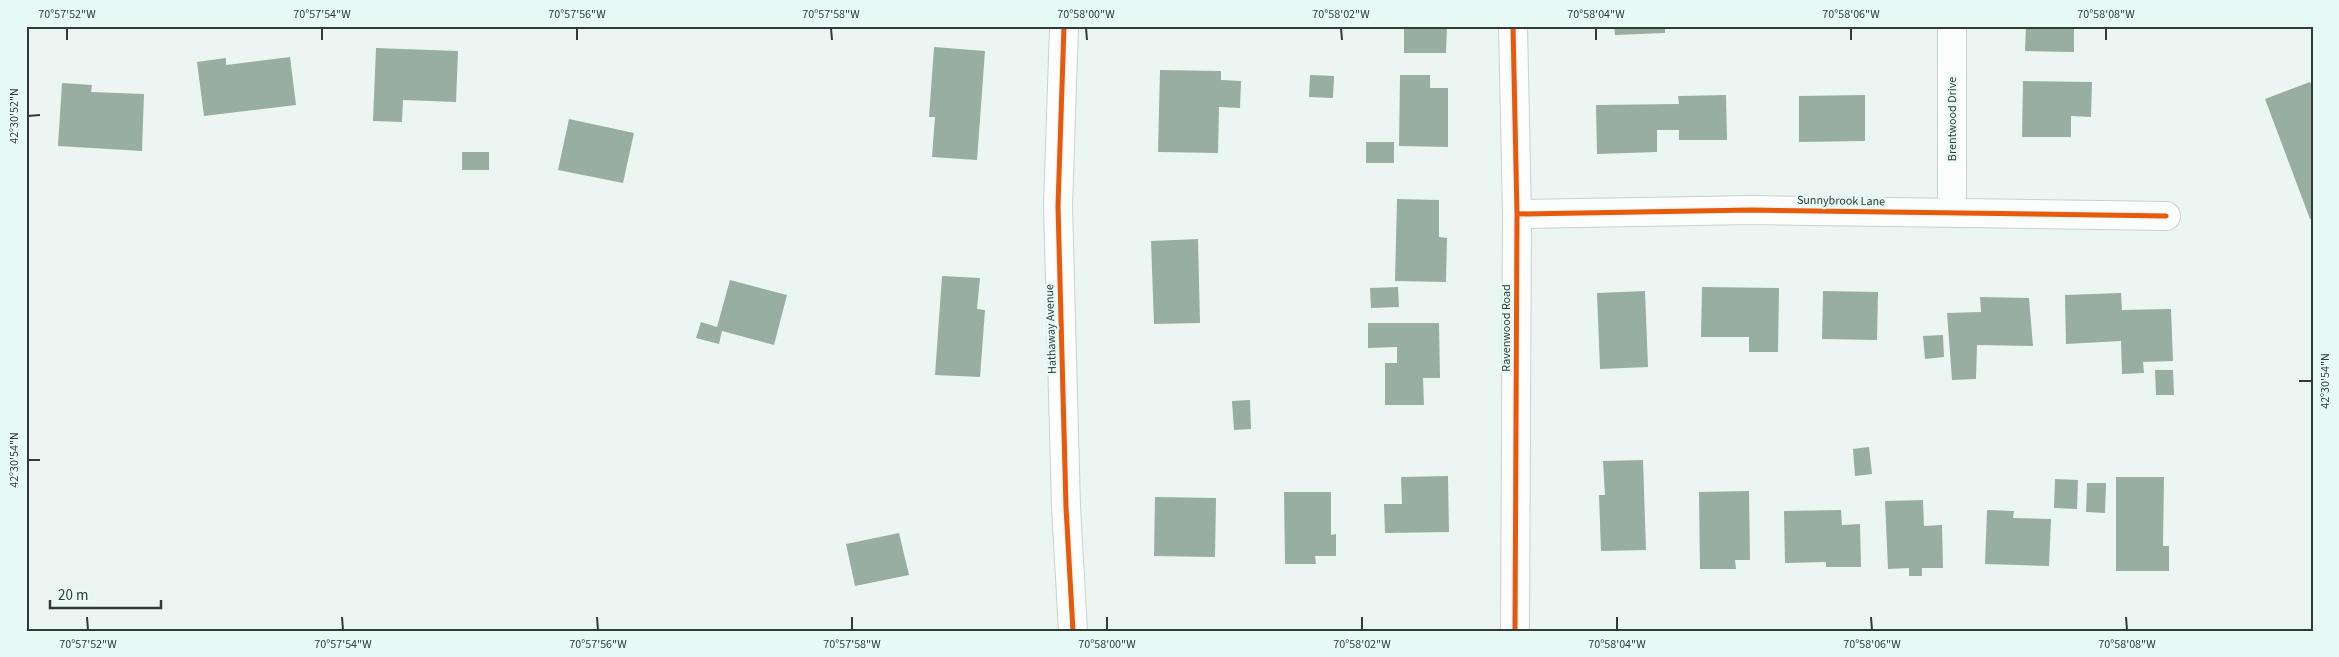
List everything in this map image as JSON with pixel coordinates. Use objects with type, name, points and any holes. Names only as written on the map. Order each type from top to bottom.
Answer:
[{"type":"street","name":"Hathaway Avenue","points":[[1064,26],[1058,216],[1066,507],[1073,631]]},
{"type":"street","name":"Ravenwood Road","points":[[1513,26],[1517,214],[1515,631]]},
{"type":"street","name":"Brentwood Drive","points":[[1952,26],[1952,213]]},
{"type":"street","name":"Sunnybrook Lane","points":[[1517,214],[1752,210],[2166,216]]},
{"type":"building","points":[[1404,26],[1447,26],[1446,53],[1404,53]]},
{"type":"building","points":[[1614,26],[1665,26],[1665,33],[1615,35]]},
{"type":"building","points":[[2026,26],[2074,26],[2074,52],[2025,51]]},
{"type":"building","points":[[934,47],[985,51],[977,160],[932,157],[935,117],[929,117]]},
{"type":"building","points":[[376,48],[458,51],[456,102],[403,100],[402,122],[373,121]]},
{"type":"building","points":[[290,57],[296,105],[204,116],[197,62],[226,58],[226,65]]},
{"type":"building","points":[[1160,70],[1221,71],[1221,80],[1241,81],[1240,108],[1219,107],[1218,153],[1158,152]]},
{"type":"building","points":[[1310,75],[1334,76],[1333,98],[1309,97]]},
{"type":"building","points":[[1400,75],[1430,75],[1430,88],[1448,88],[1448,147],[1399,146]]},
{"type":"building","points":[[2023,81],[2092,82],[2091,117],[2071,116],[2071,137],[2022,137]]},
{"type":"building","points":[[2310,82],[2313,90],[2313,218],[2310,219],[2265,99]]},
{"type":"building","points":[[62,83],[92,85],[91,92],[144,94],[142,151],[58,146]]},
{"type":"building","points":[[1726,95],[1727,140],[1679,140],[1679,130],[1657,130],[1657,152],[1597,154],[1596,105],[1679,104],[1678,96]]},
{"type":"building","points":[[1865,95],[1865,141],[1799,142],[1799,96]]},
{"type":"building","points":[[569,119],[634,133],[623,183],[558,170]]},
{"type":"building","points":[[1366,142],[1394,142],[1394,163],[1366,163]]},
{"type":"building","points":[[462,152],[489,152],[489,170],[462,170]]},
{"type":"building","points":[[1397,199],[1439,200],[1439,237],[1447,238],[1446,282],[1395,281]]},
{"type":"building","points":[[1198,239],[1200,323],[1154,324],[1151,241]]},
{"type":"building","points":[[942,276],[980,278],[977,309],[985,310],[980,377],[935,375]]},
{"type":"building","points":[[730,280],[787,295],[774,345],[722,331],[719,344],[696,338],[701,322],[717,327]]},
{"type":"building","points":[[1398,287],[1399,307],[1371,308],[1370,288]]},
{"type":"building","points":[[1702,287],[1779,288],[1778,352],[1749,352],[1749,337],[1701,337]]},
{"type":"building","points":[[1645,291],[1648,367],[1600,369],[1597,293]]},
{"type":"building","points":[[1823,291],[1878,292],[1877,340],[1822,339]]},
{"type":"building","points":[[2121,293],[2122,310],[2171,309],[2173,361],[2143,362],[2144,373],[2122,374],[2121,341],[2066,344],[2065,295]]},
{"type":"building","points":[[1980,297],[2029,298],[2033,346],[1977,345],[1976,379],[1952,380],[1947,313],[1981,312]]},
{"type":"building","points":[[1368,323],[1439,323],[1440,378],[1423,378],[1424,405],[1385,405],[1385,363],[1397,363],[1397,347],[1368,348]]},
{"type":"building","points":[[1943,335],[1944,357],[1925,359],[1923,336]]},
{"type":"building","points":[[2155,370],[2173,370],[2174,395],[2156,395]]},
{"type":"building","points":[[1250,400],[1251,429],[1234,430],[1232,401]]},
{"type":"building","points":[[1869,447],[1872,474],[1855,476],[1853,449]]},
{"type":"building","points":[[1643,460],[1646,550],[1601,551],[1599,495],[1605,495],[1603,461]]},
{"type":"building","points":[[1448,476],[1449,532],[1385,533],[1384,504],[1402,504],[1401,477]]},
{"type":"building","points":[[2116,477],[2164,477],[2163,546],[2169,546],[2169,571],[2116,571]]},
{"type":"building","points":[[2055,479],[2078,480],[2077,509],[2054,508]]},
{"type":"building","points":[[2087,483],[2106,483],[2105,513],[2086,512]]},
{"type":"building","points":[[1749,491],[1750,560],[1735,560],[1736,569],[1700,569],[1699,492]]},
{"type":"building","points":[[1284,492],[1331,492],[1331,535],[1336,534],[1336,556],[1315,556],[1316,564],[1285,564]]},
{"type":"building","points":[[1155,497],[1216,498],[1215,557],[1154,556]]},
{"type":"building","points":[[1923,500],[1924,526],[1942,525],[1943,568],[1922,568],[1922,576],[1909,576],[1909,568],[1888,569],[1885,501]]},
{"type":"building","points":[[1841,510],[1842,525],[1860,524],[1861,567],[1826,567],[1826,562],[1785,563],[1784,511]]},
{"type":"building","points":[[1987,510],[2014,511],[2013,518],[2051,519],[2049,566],[1985,564]]},
{"type":"building","points":[[899,533],[909,575],[855,586],[846,544]]},
{"type":"cycle path","points":[[1064,26],[1058,206],[1066,507],[1073,631]]},
{"type":"cycle path","points":[[1513,26],[1517,214],[1515,631]]},
{"type":"cycle path","points":[[1517,214],[1752,210],[2166,216]]}]
